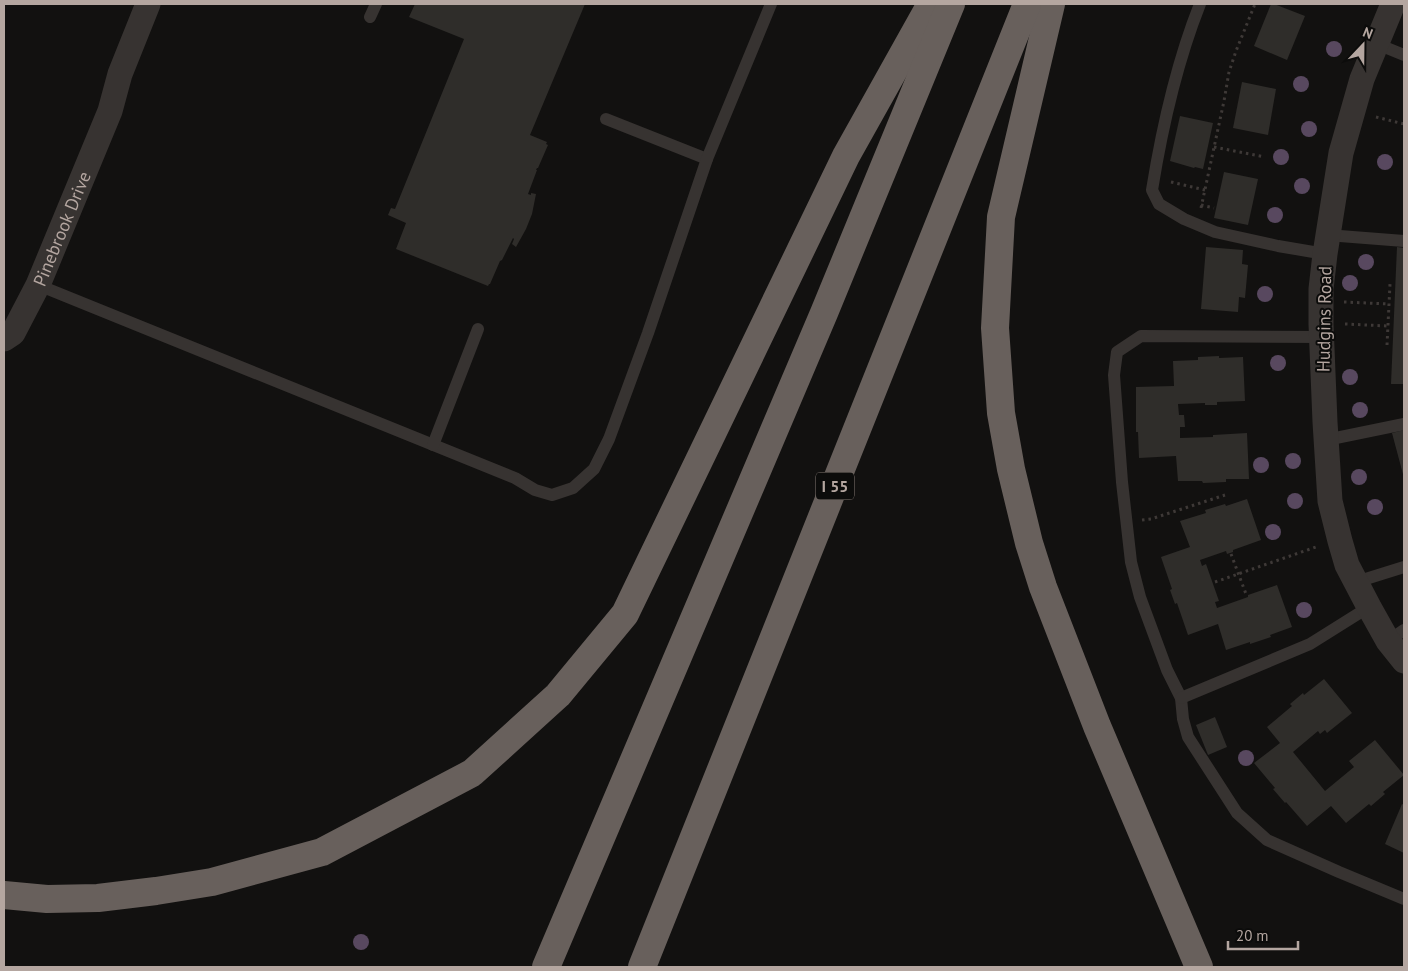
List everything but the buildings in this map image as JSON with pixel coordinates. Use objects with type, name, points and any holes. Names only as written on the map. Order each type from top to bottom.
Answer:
[{"type":"highway","points":[[4,896],[47,900],[98,898],[156,891],[212,882],[322,852],[472,773],[558,695],[625,614],[846,156],[931,4]]},
{"type":"highway","points":[[546,967],[820,322],[951,4]]},
{"type":"highway","name":"I 55","points":[[642,967],[1027,4]]},
{"type":"highway","points":[[1051,4],[1001,217],[996,328],[1001,412],[1011,468],[1027,534],[1043,586],[1096,726],[1199,967]]},
{"type":"street","name":"Pinebrook Drive","points":[[4,339],[12,333],[38,286],[110,111],[120,74],[148,4]]},
{"type":"street","name":"Hudgins Road","points":[[1393,4],[1362,79],[1341,153],[1326,245],[1321,289],[1321,320],[1330,501],[1347,565],[1369,607],[1396,635],[1404,661]]},
{"type":"lane","points":[[370,17],[376,4]]},
{"type":"lane","points":[[38,286],[515,478],[535,490],[552,495],[572,488],[594,469],[609,440],[708,160],[771,4]]},
{"type":"lane","points":[[1200,4],[1175,80],[1154,179],[1152,190],[1159,204],[1184,219],[1215,232],[1278,246],[1404,241]]},
{"type":"lane","points":[[1377,44],[1404,55]]},
{"type":"lane","points":[[606,119],[708,160]]},
{"type":"lane","points":[[1321,320],[1141,336],[1118,352],[1114,375],[1122,482],[1131,562],[1140,597],[1168,670],[1181,698],[1183,719],[1188,737],[1237,813],[1267,840],[1404,899]]},
{"type":"lane","points":[[433,445],[478,329]]},
{"type":"lane","points":[[1326,440],[1404,424]]},
{"type":"lane","points":[[1356,582],[1404,567]]},
{"type":"lane","points":[[1181,698],[1310,644],[1369,607]]},
{"type":"path","points":[[1198,225],[1229,72],[1255,4]]},
{"type":"path","points":[[1214,147],[1265,157]]},
{"type":"path","points":[[1154,179],[1205,190]]},
{"type":"path","points":[[1201,205],[1214,208]]},
{"type":"path","points":[[1387,345],[1390,284]]},
{"type":"path","points":[[1321,320],[1389,304]]},
{"type":"path","points":[[1321,320],[1387,326]]},
{"type":"path","points":[[1127,522],[1151,519],[1226,495]]},
{"type":"path","points":[[1215,582],[1340,541]]},
{"type":"path","points":[[1231,554],[1246,594]]}]
